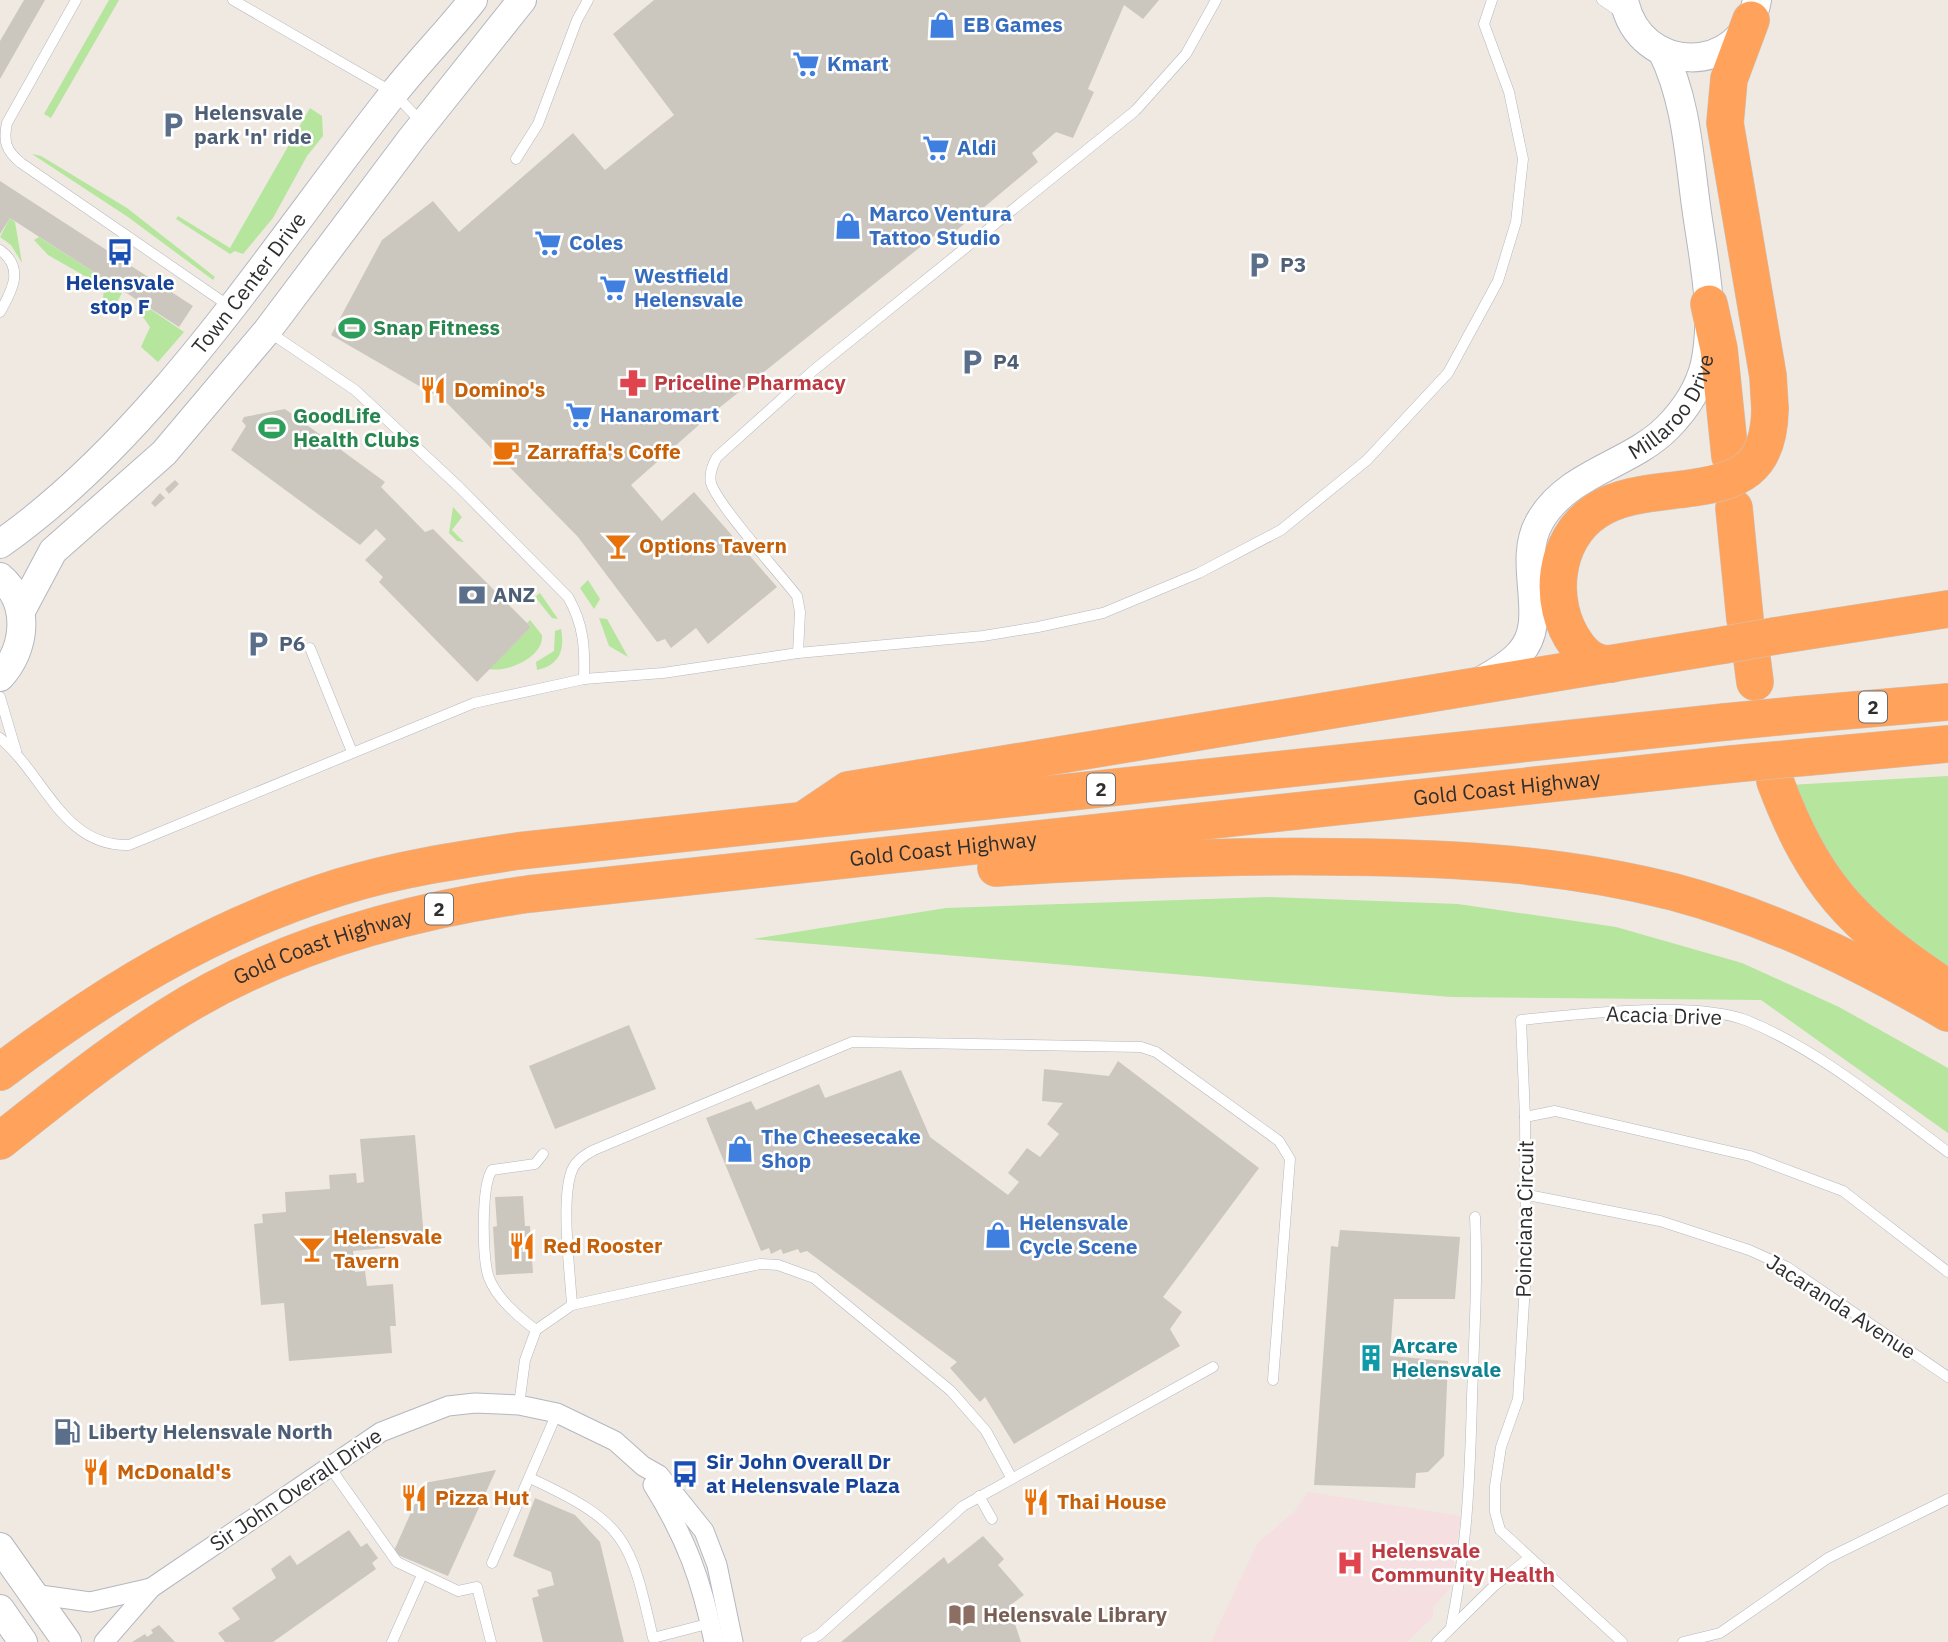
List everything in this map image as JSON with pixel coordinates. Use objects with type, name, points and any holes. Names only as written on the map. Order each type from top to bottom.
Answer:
[{"type":"highway","points":[[1612,664],[1590,659],[1575,643],[1564,624],[1558,595],[1564,549],[1578,526],[1608,505],[1640,496],[1727,480],[1750,469],[1766,446],[1770,410],[1768,376],[1725,123],[1730,79],[1754,10]]},
{"type":"highway","points":[[1709,304],[1719,349],[1730,456]]},
{"type":"highway","points":[[1734,508],[1752,662]]},
{"type":"highway","points":[[802,821],[848,790],[1612,664],[1752,662],[1944,607]]},
{"type":"highway","name":"Gold Coast Highway","points":[[0,1072],[115,989],[232,927],[341,886],[397,872],[518,851],[1726,722],[1948,702]]},
{"type":"highway","name":"Gold Coast Highway","points":[[0,1141],[118,1050],[169,1015],[238,979],[341,935],[403,916],[481,901],[1732,764],[1948,744]]},
{"type":"highway","points":[[1774,781],[1805,853],[1828,886],[1883,942],[1948,988]]},
{"type":"highway","points":[[859,859],[944,871],[1097,861],[1278,856],[1400,857],[1511,863],[1563,870],[1675,893],[1803,937],[1858,962],[1948,1013]]},
{"type":"street","name":"Town Center Drive","points":[[0,544],[31,523],[120,438],[231,307],[394,93],[473,0]]},
{"type":"street","name":"Town Center Drive","points":[[21,611],[53,551],[164,453],[267,331],[423,124],[522,0]]},
{"type":"street","points":[[1627,9],[1643,38],[1662,51],[1680,57],[1709,56],[1734,43],[1754,10]]},
{"type":"street","name":"Millaroo Drive","points":[[1473,686],[1511,662],[1530,638],[1534,623],[1529,570],[1531,545],[1547,511],[1567,491],[1665,430],[1692,397],[1704,366],[1709,304],[1684,117],[1676,85],[1662,51]]},
{"type":"street","points":[[231,307],[267,331]]},
{"type":"street","points":[[0,578],[13,589],[21,611],[22,630],[18,650],[0,677]]},
{"type":"street","name":"Sir John Overall Drive","points":[[104,1642],[151,1588],[381,1432],[448,1406],[475,1403],[519,1405],[557,1413],[615,1441],[659,1475],[704,1531],[717,1565],[717,1628],[733,1642]]},
{"type":"street","points":[[0,1547],[67,1642]]},
{"type":"street","name":"Sir John Overall Drive","points":[[33,1594],[90,1602],[151,1588]]},
{"type":"street","points":[[0,1609],[23,1642]]},
{"type":"lane","points":[[76,0],[7,123],[5,143],[8,150],[21,163],[231,307]]},
{"type":"lane","points":[[233,0],[394,93],[423,124]]},
{"type":"lane","points":[[516,159],[538,124],[577,20],[588,0]]},
{"type":"lane","points":[[798,653],[800,612],[797,596],[721,501],[711,483],[712,468],[717,457],[814,370],[1135,111],[1186,54],[1216,0]]},
{"type":"lane","points":[[0,738],[16,752],[72,824],[90,839],[111,845],[128,845],[474,703],[584,679],[677,671],[798,653],[983,636],[1103,613],[1199,573],[1281,530],[1367,460],[1448,373],[1498,281],[1516,222],[1523,159],[1509,92],[1485,24],[1492,0]]},
{"type":"lane","points":[[1602,0],[1627,9]]},
{"type":"lane","points":[[0,250],[14,267],[15,286],[0,312]]},
{"type":"lane","points":[[267,331],[355,390],[458,487],[568,597],[579,619],[585,642],[584,679]]},
{"type":"lane","points":[[310,648],[352,752]]},
{"type":"lane","points":[[0,697],[16,752]]},
{"type":"lane","name":"Acacia Drive","points":[[1525,1117],[1521,1020],[1645,1011],[1706,1013],[1746,1020],[1790,1043],[1868,1093],[1948,1152]]},
{"type":"lane","points":[[572,1305],[568,1192],[571,1171],[583,1156],[594,1150],[852,1042],[1141,1047],[1156,1052],[1279,1141],[1290,1159],[1273,1380]]},
{"type":"lane","name":"Poinciana Circuit","points":[[1622,1642],[1500,1530],[1495,1512],[1502,1447],[1518,1399],[1528,1195],[1525,1117],[1555,1111],[1749,1156],[1843,1191],[1948,1272]]},
{"type":"lane","points":[[536,1330],[515,1314],[488,1276],[484,1198],[486,1179],[492,1170],[535,1164],[543,1154]]},
{"type":"lane","name":"Jacaranda Avenue","points":[[1528,1195],[1660,1221],[1749,1250],[1787,1267],[1948,1377]]},
{"type":"lane","points":[[1451,1627],[1464,1557],[1470,1487],[1478,1286],[1475,1217]]},
{"type":"lane","points":[[519,1405],[525,1360],[536,1330],[572,1305],[760,1264],[778,1265],[814,1278],[951,1391],[986,1431],[1011,1477]]},
{"type":"lane","points":[[806,1642],[819,1635],[962,1506],[1213,1367]]},
{"type":"lane","points":[[492,1563],[557,1413]]},
{"type":"lane","points":[[329,1466],[397,1562],[458,1591],[477,1587],[491,1642]]},
{"type":"lane","points":[[530,1478],[579,1501],[602,1517],[620,1537],[637,1566],[653,1638],[717,1628]]},
{"type":"lane","points":[[979,1496],[992,1519]]},
{"type":"lane","points":[[1683,1642],[1717,1638],[1828,1558],[1948,1499]]},
{"type":"lane","points":[[1437,1642],[1530,1558]]},
{"type":"lane","points":[[392,1642],[422,1575]]},
{"type":"shaded area","name":"Helensvale Community Health","points":[[1308,1492],[1461,1516],[1450,1588],[1433,1607],[1433,1617],[1407,1642],[1211,1642],[1257,1544],[1297,1509]]},
{"type":"green space","points":[[109,0],[119,0],[51,118],[44,114]]},
{"type":"green space","points":[[310,108],[322,116],[323,136],[307,156],[273,218],[243,254],[235,251],[230,254],[176,219],[178,216],[230,248]]},
{"type":"green space","points":[[32,154],[41,156],[127,208],[215,277],[213,280],[128,217]]},
{"type":"green space","points":[[10,218],[15,222],[22,263],[11,245],[0,237]]},
{"type":"green space","points":[[39,237],[123,291],[117,302],[111,304],[103,299],[104,287],[48,255],[34,240]]},
{"type":"green space","points":[[147,307],[184,332],[158,362],[141,347],[150,327],[143,317]]},
{"type":"green space","points":[[453,507],[462,517],[452,530],[464,542],[457,541],[449,533]]},
{"type":"green space","points":[[588,580],[600,599],[594,609],[580,588]]},
{"type":"green space","points":[[540,593],[558,619],[552,618],[535,597]]},
{"type":"green space","points":[[599,618],[607,619],[628,657],[609,646]]},
{"type":"green space","points":[[530,620],[542,635],[537,650],[514,666],[489,669],[531,627],[527,623]]},
{"type":"green space","points":[[561,629],[562,644],[559,656],[545,668],[537,670],[536,662],[554,651],[555,631]]},
{"type":"green space","points":[[1948,776],[1948,968],[1863,903],[1820,842],[1789,785]]},
{"type":"green space","points":[[1268,897],[1458,904],[1616,927],[1742,963],[1839,1007],[1948,1068],[1948,1133],[1761,1000],[1451,997],[753,939],[946,908]]},
{"type":"building","points":[[24,0],[45,0],[0,79],[0,41]]},
{"type":"building","name":"Westfield Helensvale","points":[[654,0],[1159,0],[1143,19],[1124,5],[1088,89],[1094,92],[1073,138],[1056,132],[1032,153],[1038,162],[951,235],[944,228],[709,416],[631,485],[662,521],[694,492],[777,587],[708,644],[696,628],[671,648],[665,639],[657,642],[578,537],[445,401],[331,335],[382,240],[433,201],[459,232],[573,133],[605,170],[674,115],[613,34]]},
{"type":"building","points":[[0,181],[193,306],[179,327],[10,218],[0,234]]},
{"type":"building","points":[[285,409],[385,482],[381,487],[425,532],[433,529],[531,627],[477,682],[379,582],[383,577],[365,560],[386,539],[376,529],[360,545],[231,450],[246,426],[242,421],[244,417]]},
{"type":"building","points":[[175,480],[179,484],[169,494],[165,489]]},
{"type":"building","points":[[160,493],[165,498],[155,507],[151,503]]},
{"type":"building","points":[[629,1025],[656,1089],[555,1129],[529,1066]]},
{"type":"building","points":[[1118,1061],[1259,1168],[1163,1297],[1182,1312],[1170,1329],[1180,1346],[1014,1444],[985,1397],[980,1402],[950,1368],[957,1362],[807,1251],[800,1253],[798,1249],[783,1254],[781,1249],[771,1254],[769,1248],[761,1251],[706,1118],[751,1101],[756,1110],[819,1084],[825,1098],[901,1070],[930,1137],[1008,1195],[1019,1182],[1008,1173],[1027,1148],[1040,1157],[1059,1134],[1047,1124],[1063,1103],[1042,1101],[1044,1069],[1109,1076]]},
{"type":"building","name":"Helensvale Tavern","points":[[415,1135],[424,1238],[384,1241],[385,1248],[353,1251],[355,1272],[365,1271],[367,1286],[393,1284],[396,1326],[390,1326],[392,1353],[289,1361],[284,1303],[261,1305],[254,1224],[263,1223],[262,1214],[286,1212],[285,1192],[330,1189],[329,1175],[356,1173],[357,1183],[364,1182],[360,1139]]},
{"type":"building","points":[[523,1196],[525,1226],[530,1226],[533,1273],[496,1275],[493,1227],[497,1226],[495,1197]]},
{"type":"building","name":"Arcare Helensvale","points":[[1340,1230],[1460,1237],[1455,1299],[1394,1299],[1390,1356],[1448,1361],[1444,1456],[1428,1472],[1416,1473],[1415,1488],[1314,1485],[1331,1246],[1338,1247]]},
{"type":"building","points":[[496,1470],[448,1576],[393,1553],[424,1483]]},
{"type":"building","points":[[535,1498],[575,1515],[600,1542],[624,1642],[543,1642],[532,1598],[539,1596],[537,1590],[554,1585],[551,1572],[513,1556]]},
{"type":"building","points":[[349,1530],[361,1547],[367,1543],[378,1558],[372,1563],[376,1569],[273,1642],[225,1642],[218,1633],[240,1619],[232,1608],[276,1578],[271,1569],[290,1555],[297,1565]]},
{"type":"building","points":[[983,1536],[1004,1559],[998,1565],[1024,1595],[1009,1606],[1021,1642],[841,1642],[944,1557],[948,1564]]},
{"type":"building","points":[[159,1625],[175,1642],[132,1642],[145,1634],[147,1637],[153,1633],[151,1630]]},
{"type":"place","name":"EB Games","points":[[942,25]]},
{"type":"place","name":"Kmart","points":[[806,64]]},
{"type":"place","name":"Helensvale park 'n' ride","points":[[173,125]]},
{"type":"place","name":"Aldi","points":[[936,148]]},
{"type":"place","name":"Marco Ventura Tattoo Studio","points":[[848,226]]},
{"type":"place","name":"Coles","points":[[548,243]]},
{"type":"place","name":"Helensvale stop F","points":[[120,252]]},
{"type":"place","name":"P3","points":[[1259,265]]},
{"type":"place","name":"Westfield Helensvale","points":[[613,288]]},
{"type":"place","name":"Snap Fitness","points":[[352,328]]},
{"type":"place","name":"P4","points":[[972,362]]},
{"type":"place","name":"Priceline Pharmacy","points":[[633,383]]},
{"type":"place","name":"Domino's","points":[[433,390]]},
{"type":"place","name":"Hanaromart","points":[[579,415]]},
{"type":"place","name":"GoodLife Health Clubs","points":[[272,428]]},
{"type":"place","name":"Zarraffa's Coffe","points":[[506,452]]},
{"type":"place","name":"Options Tavern","points":[[618,546]]},
{"type":"place","name":"ANZ","points":[[472,595]]},
{"type":"place","name":"P6","points":[[258,644]]},
{"type":"place","name":"The Cheesecake Shop","points":[[740,1149]]},
{"type":"place","name":"Helensvale Cycle Scene","points":[[998,1235]]},
{"type":"place","name":"Red Rooster","points":[[522,1246]]},
{"type":"place","name":"Helensvale Tavern","points":[[312,1249]]},
{"type":"place","name":"Arcare Helensvale","points":[[1371,1358]]},
{"type":"place","name":"Liberty Helensvale North","points":[[67,1432]]},
{"type":"place","name":"McDonald's","points":[[96,1472]]},
{"type":"place","name":"Sir John Overall Dr at Helensvale Plaza","points":[[685,1474]]},
{"type":"place","name":"Pizza Hut","points":[[414,1498]]},
{"type":"place","name":"Thai House","points":[[1036,1502]]},
{"type":"place","name":"Helensvale Community Health","points":[[1350,1563]]},
{"type":"place","name":"Helensvale Library","points":[[962,1615]]}]
